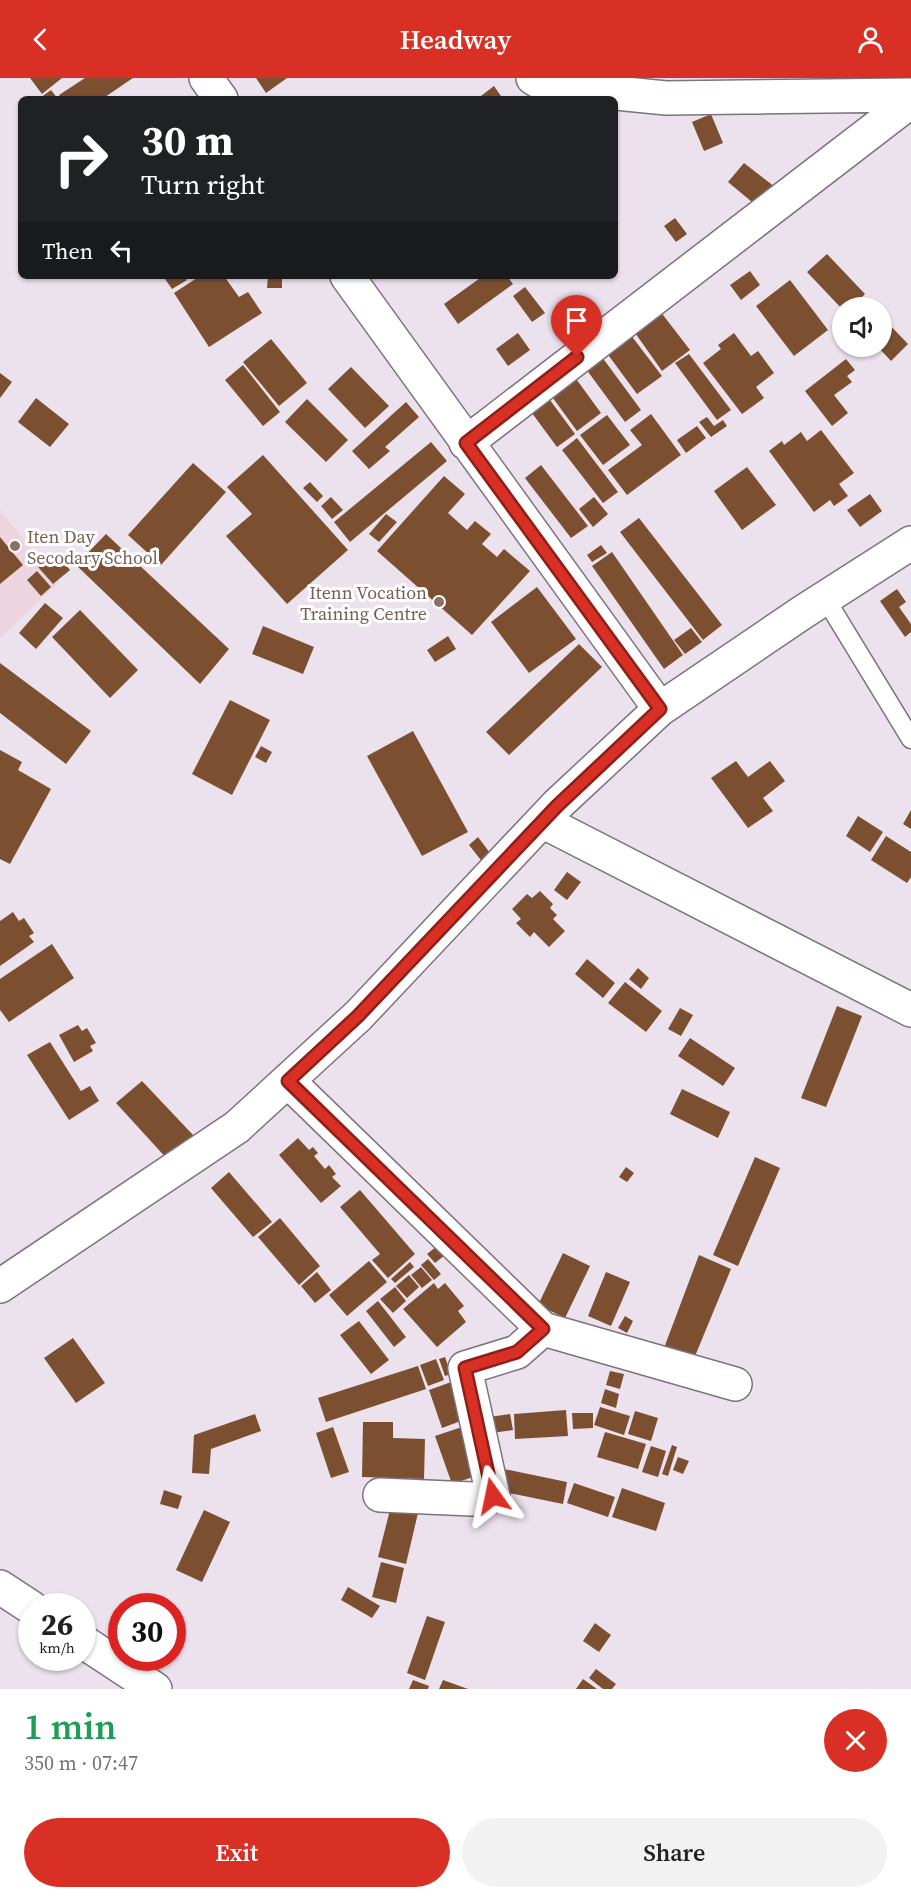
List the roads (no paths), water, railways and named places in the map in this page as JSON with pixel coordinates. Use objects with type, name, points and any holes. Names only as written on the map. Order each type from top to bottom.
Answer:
[{"type":"street","points":[[206,78],[219,96]]},
{"type":"street","points":[[533,78],[546,86],[666,98],[911,95]]},
{"type":"street","points":[[466,443],[911,101]]},
{"type":"street","points":[[349,279],[660,709]]},
{"type":"street","points":[[0,1286],[237,1127],[358,1016],[542,821],[660,709],[911,543]]},
{"type":"street","points":[[542,821],[911,1010]]},
{"type":"street","points":[[288,1081],[543,1329],[735,1384]]},
{"type":"street","points":[[380,1495],[472,1498],[493,1496],[465,1368],[517,1352],[543,1329]]},
{"type":"street","points":[[0,1587],[18,1599]]},
{"type":"street","points":[[96,1650],[155,1689]]},
{"type":"lane","points":[[825,598],[911,739]]},
{"type":"place","name":"Iten Day Secodary School","points":[[15,546]]},
{"type":"place","name":"Itenn Vocation Training Centre","points":[[439,602]]}]
